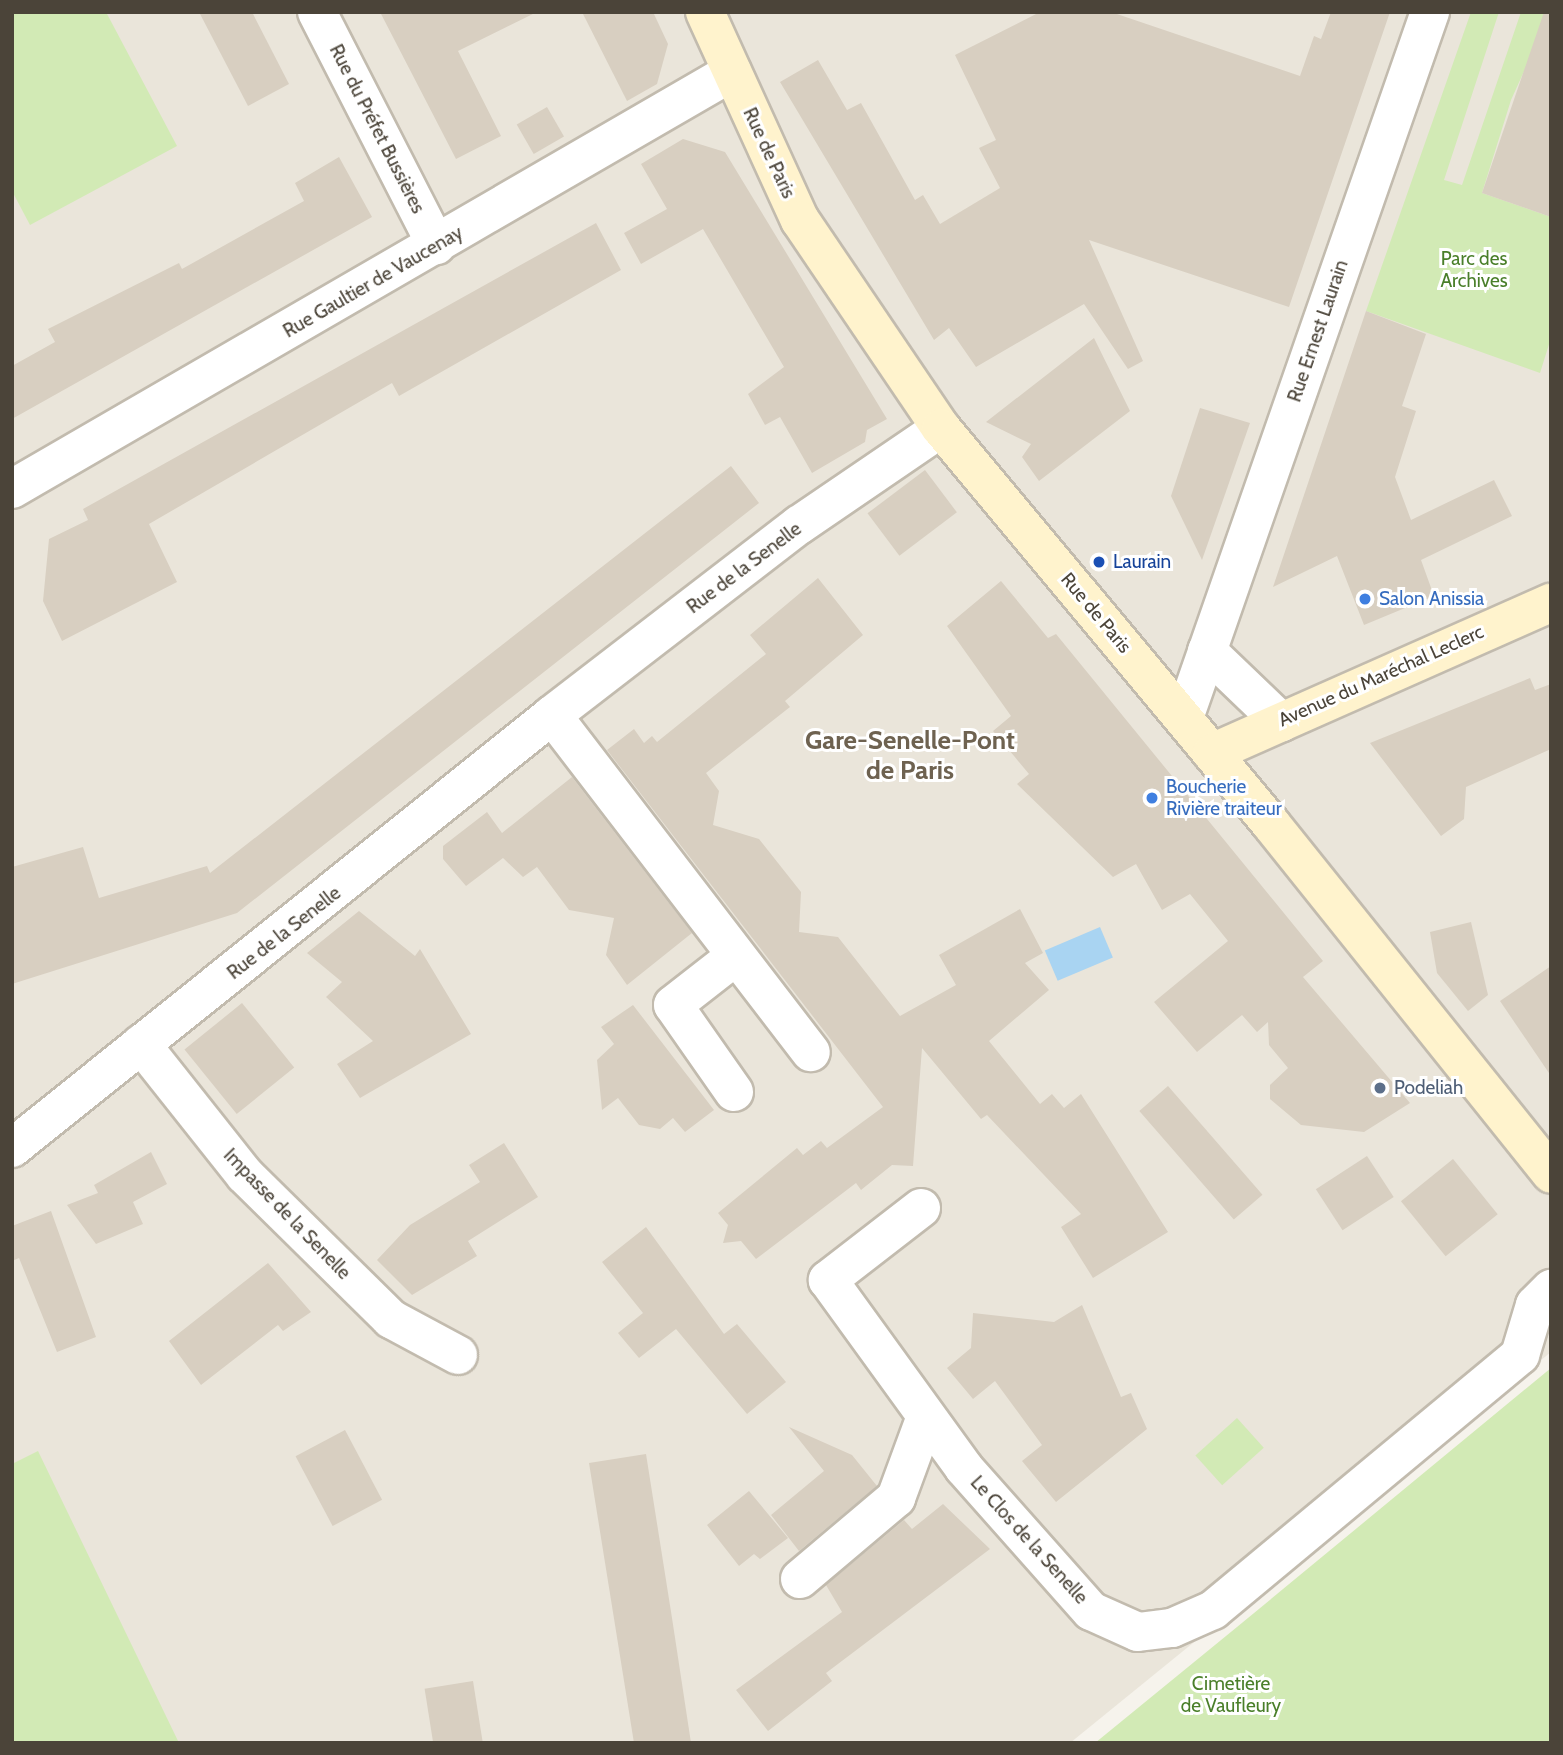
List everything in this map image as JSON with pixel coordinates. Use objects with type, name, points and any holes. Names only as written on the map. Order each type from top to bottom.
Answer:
[{"type":"main road","name":"Rue de Paris","points":[[705,12],[800,219],[941,428],[1184,718],[1551,1174]]},
{"type":"main road","name":"Avenue du Maréchal Leclerc","points":[[1212,753],[1551,603]]},
{"type":"street","name":"Rue du Préfet Bussières","points":[[317,12],[436,245]]},
{"type":"street","name":"Rue Ernest Laurain","points":[[1184,718],[1430,12]]},
{"type":"street","name":"Rue Gaultier de Vaucenay","points":[[12,489],[732,72]]},
{"type":"street","name":"Rue de la Senelle","points":[[12,1148],[552,715],[799,525],[941,428]]},
{"type":"street","points":[[1207,651],[1281,722]]},
{"type":"street","points":[[552,715],[811,1052]]},
{"type":"street","points":[[734,1092],[673,1004],[736,956]]},
{"type":"street","name":"Impasse de la Senelle","points":[[141,1044],[245,1175],[371,1300],[391,1319],[458,1355]]},
{"type":"street","name":"Le Clos de la Senelle","points":[[921,1208],[828,1280],[925,1419],[1091,1611],[1138,1632],[1172,1628],[1213,1610],[1520,1355],[1535,1305],[1551,1289]]},
{"type":"street","points":[[800,1579],[896,1498],[925,1419]]},
{"type":"shaded area","points":[[12,12],[1551,12],[1551,1352],[1070,1743],[12,1743]]},
{"type":"green space","points":[[12,12],[106,12],[177,146],[30,225],[12,191]]},
{"type":"green space","name":"Parc des Archives","points":[[1471,12],[1499,12],[1444,180],[1462,185],[1521,12],[1551,12],[1511,100],[1482,193],[1551,217],[1551,338],[1540,373],[1366,311]]},
{"type":"green space","name":"Cimetière de Vaufleury","points":[[1551,1368],[1551,1743],[1095,1743],[1237,1627]]},
{"type":"green space","points":[[1237,1418],[1264,1448],[1222,1485],[1195,1455]]},
{"type":"green space","points":[[38,1451],[179,1743],[12,1743],[12,1464]]},
{"type":"water","points":[[1100,927],[1113,957],[1058,981],[1045,950]]},
{"type":"building","points":[[199,12],[252,12],[289,84],[248,106]]},
{"type":"building","points":[[380,12],[537,12],[458,51],[501,136],[456,159]]},
{"type":"building","points":[[582,12],[653,12],[668,44],[657,84],[627,101]]},
{"type":"building","points":[[1040,12],[1111,12],[1300,76],[1314,36],[1321,39],[1331,12],[1390,12],[1289,307],[1089,240],[1143,361],[1128,369],[1084,304],[976,367],[949,328],[934,340],[780,82],[818,60],[847,110],[861,103],[915,200],[923,195],[940,224],[1000,188],[979,148],[996,140],[955,55]]},
{"type":"building","points":[[1544,12],[1551,12],[1551,217],[1482,193]]},
{"type":"building","points":[[547,107],[564,136],[534,154],[517,124]]},
{"type":"building","points":[[683,139],[725,152],[887,419],[867,430],[865,442],[812,473],[780,417],[765,425],[748,394],[784,367],[703,229],[641,264],[624,233],[667,209],[641,164]]},
{"type":"building","points":[[339,157],[372,217],[12,419],[12,366],[55,342],[48,329],[179,263],[182,269],[304,201],[295,183]]},
{"type":"building","points":[[596,223],[621,270],[399,396],[392,383],[149,524],[177,582],[62,641],[43,601],[49,539],[88,520],[83,509]]},
{"type":"building","points":[[1366,311],[1426,334],[1402,406],[1416,411],[1395,477],[1411,520],[1494,480],[1512,516],[1421,560],[1434,596],[1364,625],[1337,556],[1273,587]]},
{"type":"building","points":[[1094,338],[1130,411],[1039,481],[1022,457],[1031,444],[986,422]]},
{"type":"building","points":[[1200,408],[1250,423],[1202,560],[1171,496]]},
{"type":"building","points":[[731,466],[759,503],[237,913],[12,984],[12,867],[83,847],[99,898],[207,866],[210,873]]},
{"type":"building","points":[[925,470],[957,512],[899,556],[867,513]]},
{"type":"building","points":[[818,578],[863,635],[785,701],[790,707],[706,773],[719,791],[713,825],[759,839],[801,892],[799,932],[838,937],[900,1016],[956,985],[939,955],[1020,909],[1043,953],[1025,963],[1049,990],[989,1041],[1040,1104],[1052,1094],[1064,1108],[1081,1094],[1168,1232],[1093,1278],[1061,1227],[1081,1214],[987,1115],[981,1119],[922,1048],[913,1166],[892,1165],[861,1190],[856,1183],[756,1259],[741,1241],[723,1243],[728,1225],[718,1213],[797,1148],[803,1155],[821,1141],[827,1148],[883,1107],[607,750],[634,729],[644,743],[652,736],[657,742],[766,654],[750,635]]},
{"type":"building","points":[[1001,581],[1048,638],[1056,634],[1323,961],[1303,977],[1410,1103],[1364,1132],[1301,1125],[1270,1099],[1270,1085],[1288,1068],[1269,1045],[1268,1022],[1257,1032],[1242,1015],[1197,1052],[1154,1002],[1228,941],[1190,894],[1162,910],[1136,864],[1113,877],[1017,784],[1029,774],[993,731],[1011,716],[947,626]]},
{"type":"building","points":[[1530,678],[1535,690],[1551,684],[1551,749],[1466,787],[1464,819],[1441,836],[1370,743]]},
{"type":"building","points":[[572,777],[692,933],[627,985],[606,955],[614,918],[569,910],[537,867],[523,877],[503,858],[466,886],[443,859],[443,846],[487,812],[502,833]]},
{"type":"building","points":[[359,911],[415,956],[420,949],[471,1034],[360,1098],[337,1064],[373,1041],[326,997],[342,982],[307,953]]},
{"type":"building","points":[[1471,922],[1488,995],[1468,1011],[1437,973],[1430,932]]},
{"type":"building","points":[[1551,966],[1551,1076],[1500,1001]]},
{"type":"building","points":[[242,1003],[294,1068],[237,1114],[184,1050]]},
{"type":"building","points":[[633,1005],[714,1110],[685,1132],[673,1118],[660,1129],[639,1125],[618,1098],[602,1110],[597,1060],[614,1044],[601,1027]]},
{"type":"building","points":[[1168,1086],[1262,1195],[1234,1220],[1139,1111]]},
{"type":"building","points":[[504,1143],[538,1197],[468,1241],[477,1256],[412,1295],[377,1260],[410,1225],[480,1182],[469,1165]]},
{"type":"building","points":[[151,1152],[167,1184],[133,1202],[143,1224],[96,1244],[67,1205],[98,1193],[94,1185]]},
{"type":"building","points":[[1367,1156],[1394,1197],[1343,1230],[1316,1189]]},
{"type":"building","points":[[1453,1159],[1498,1214],[1446,1256],[1401,1201]]},
{"type":"building","points":[[51,1211],[96,1337],[57,1352],[19,1258],[12,1261],[12,1226]]},
{"type":"building","points":[[646,1227],[724,1334],[737,1324],[786,1382],[747,1414],[676,1329],[639,1358],[618,1333],[643,1313],[602,1262]]},
{"type":"building","points":[[268,1263],[311,1312],[283,1331],[278,1325],[201,1385],[169,1341]]},
{"type":"building","points":[[1082,1305],[1121,1397],[1131,1393],[1147,1429],[1056,1502],[1022,1461],[1042,1445],[995,1381],[973,1399],[947,1368],[971,1348],[973,1313],[1054,1322]]},
{"type":"building","points":[[789,1427],[852,1455],[877,1486],[799,1551],[771,1515],[824,1471]]},
{"type":"building","points":[[345,1430],[382,1500],[333,1526],[296,1456]]},
{"type":"building","points":[[646,1454],[691,1743],[634,1743],[589,1463]]},
{"type":"building","points":[[749,1491],[788,1538],[760,1559],[754,1554],[739,1566],[707,1525]]},
{"type":"building","points":[[943,1504],[990,1549],[826,1673],[832,1681],[768,1731],[736,1690],[842,1612],[826,1585],[904,1520],[912,1529]]},
{"type":"building","points":[[473,1681],[483,1743],[433,1743],[425,1689]]},
{"type":"place","name":"Laurain","points":[[1099,562]]},
{"type":"place","name":"Salon Anissia","points":[[1365,599]]},
{"type":"place","name":"Boucherie Rivière traiteur","points":[[1152,798]]},
{"type":"place","name":"Podeliah","points":[[1380,1088]]},
{"type":"district","name":"Gare-Senelle-Pont de Paris","points":[[910,756]]}]
